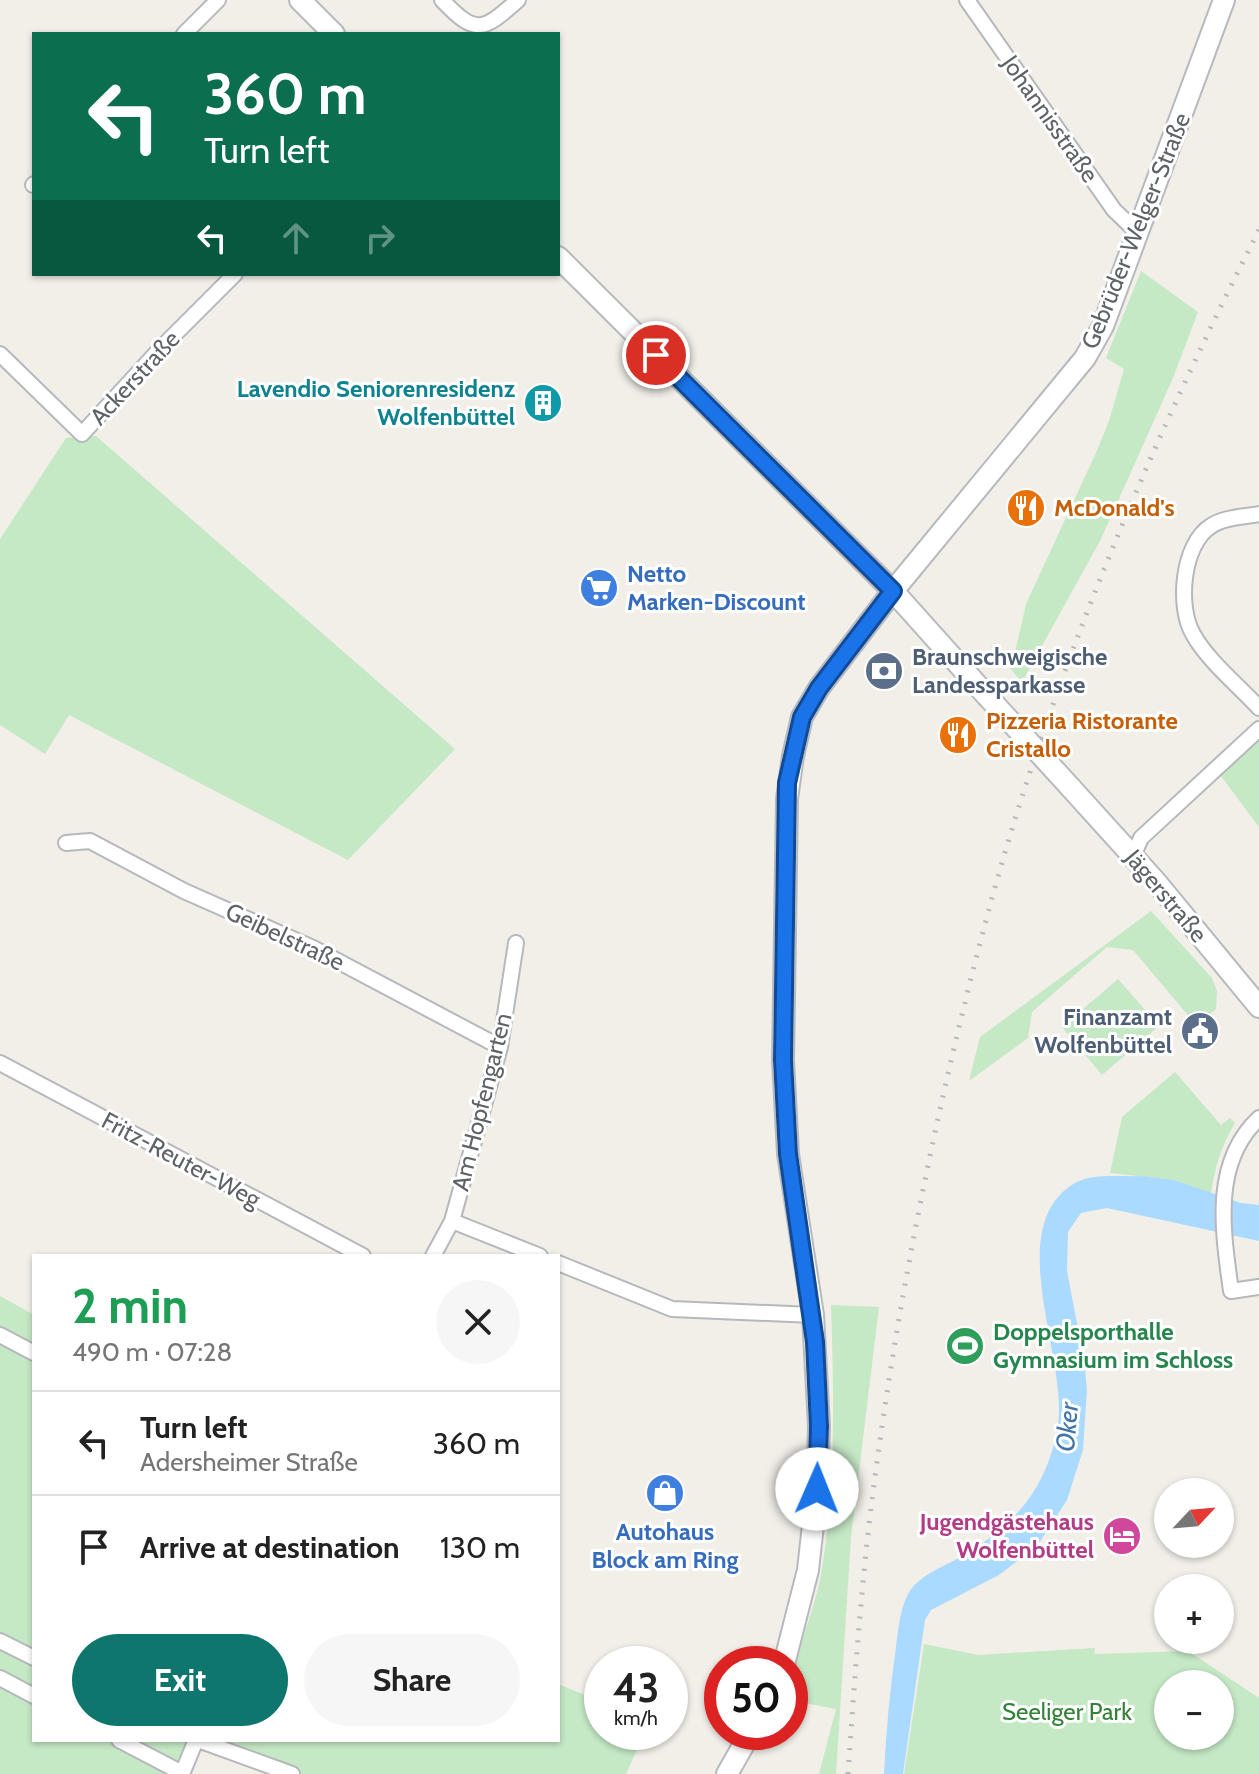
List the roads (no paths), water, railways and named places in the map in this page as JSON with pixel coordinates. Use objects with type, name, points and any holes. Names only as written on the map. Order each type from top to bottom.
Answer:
[{"type":"main road","points":[[300,0],[332,32]]},
{"type":"main road","name":"Gebrüder-Welger-Straße","points":[[789,1646],[799,1613],[815,1525],[819,1426],[813,1315],[788,1154],[783,1060],[787,783],[802,717],[819,688],[893,591],[1085,358],[1103,326],[1224,0]]},
{"type":"main road","points":[[560,259],[893,591]]},
{"type":"main road","name":"Jägerstraße","points":[[893,591],[1133,856],[1259,1007]]},
{"type":"main road","points":[[727,1774],[741,1750]]},
{"type":"street","points":[[186,32],[218,0]]},
{"type":"street","points":[[442,0],[471,25],[496,20],[518,0]]},
{"type":"street","name":"Johannisstraße","points":[[967,0],[1114,210],[1138,233]]},
{"type":"street","name":"Ackerstraße","points":[[0,354],[82,434],[233,276]]},
{"type":"street","points":[[1259,514],[1217,523],[1205,531],[1189,561],[1183,601],[1193,635],[1259,708]]},
{"type":"street","points":[[1133,856],[1141,838],[1259,729]]},
{"type":"street","name":"Geibelstraße","points":[[66,843],[90,841],[184,891],[313,948],[500,1047]]},
{"type":"street","name":"Am Hopfengarten","points":[[434,1254],[452,1221],[500,1047],[516,943]]},
{"type":"street","name":"Fritz-Reuter-Weg","points":[[0,1063],[359,1254]]},
{"type":"street","points":[[1259,1118],[1241,1139],[1224,1184],[1226,1254],[1231,1291],[1259,1287]]},
{"type":"street","points":[[452,1221],[535,1254]]},
{"type":"street","points":[[560,1264],[672,1309],[813,1315]]},
{"type":"street","points":[[0,1335],[32,1352]]},
{"type":"street","points":[[0,1641],[32,1657]]},
{"type":"street","points":[[0,1678],[32,1695]]},
{"type":"street","points":[[123,1742],[182,1773],[196,1742]]},
{"type":"street","points":[[203,1742],[292,1774]]},
{"type":"water","name":"Oker","points":[[1141,1176],[1174,1180],[1241,1203],[1259,1205],[1259,1241],[1107,1208],[1081,1213],[1068,1232],[1067,1271],[1087,1390],[1083,1450],[1067,1500],[1037,1546],[999,1575],[931,1610],[925,1620],[903,1774],[884,1774],[898,1634],[908,1594],[923,1578],[977,1547],[1011,1520],[1036,1487],[1053,1447],[1059,1396],[1042,1294],[1040,1260],[1043,1229],[1053,1203],[1082,1180]]},
{"type":"railway","points":[[848,1774],[866,1548],[904,1288],[934,1137],[988,913],[1041,738],[1106,565],[1179,394],[1259,230]]},
{"type":"place","name":"Lavendio Seniorenresidenz Wolfenbüttel","points":[[543,403]]},
{"type":"place","name":"McDonald's","points":[[1026,508]]},
{"type":"place","name":"Netto Marken-Discount","points":[[599,588]]},
{"type":"place","name":"Braunschweigische Landessparkasse","points":[[884,671]]},
{"type":"place","name":"Pizzeria Ristorante Cristallo","points":[[958,735]]},
{"type":"place","name":"Finanzamt Wolfenbüttel","points":[[1200,1031]]},
{"type":"place","name":"Doppelsporthalle Gymnasium im Schloss","points":[[965,1346]]},
{"type":"place","name":"Autohaus Block am Ring","points":[[665,1493]]},
{"type":"place","name":"Jugendgästehaus Wolfenbüttel","points":[[1122,1536]]},
{"type":"park label","name":"Seeliger Park","points":[[1067,1712]]}]
